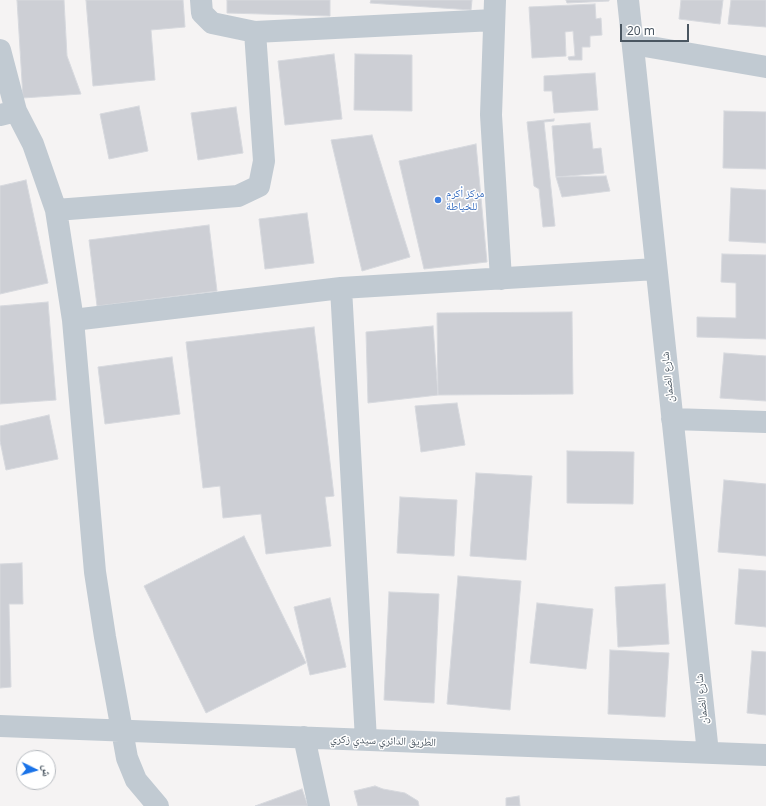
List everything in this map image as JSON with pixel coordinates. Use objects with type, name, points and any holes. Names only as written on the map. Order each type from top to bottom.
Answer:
[{"type":"street","points":[[201,0],[202,13],[212,23],[256,32],[494,10],[491,116],[501,279]]},
{"type":"street","name":"شارع الضمان","points":[[628,0],[708,753]]},
{"type":"street","points":[[56,210],[238,196],[259,186],[264,161],[256,32]]},
{"type":"street","points":[[633,44],[766,67]]},
{"type":"street","points":[[0,50],[8,113],[33,144],[48,182],[56,210],[73,320],[96,572],[121,730],[127,758],[136,780],[158,806]]},
{"type":"street","points":[[73,320],[341,288],[656,269]]},
{"type":"street","points":[[341,288],[366,740]]},
{"type":"street","points":[[672,419],[766,422]]},
{"type":"street","name":"الطريق الدائري سيدي زكري","points":[[0,726],[766,755]]},
{"type":"street","points":[[304,737],[319,806]]},
{"type":"building","points":[[17,0],[64,0],[67,56],[81,94],[23,98]]},
{"type":"building","points":[[86,0],[183,0],[185,27],[151,30],[155,80],[93,86]]},
{"type":"building","points":[[227,0],[330,0],[330,16],[227,13]]},
{"type":"building","points":[[371,0],[472,0],[471,10],[370,3]]},
{"type":"building","points":[[566,0],[609,0],[609,1],[567,3]]},
{"type":"building","points":[[681,0],[723,0],[720,24],[679,19]]},
{"type":"building","points":[[731,0],[766,0],[766,27],[728,24]]},
{"type":"building","points":[[595,4],[596,19],[601,18],[602,35],[590,36],[590,47],[582,47],[582,60],[569,60],[568,57],[575,56],[573,31],[565,32],[566,56],[532,58],[529,7]]},
{"type":"building","points":[[334,54],[342,119],[285,125],[278,61]]},
{"type":"building","points":[[355,54],[412,55],[412,111],[354,110]]},
{"type":"building","points":[[595,73],[598,110],[554,113],[552,91],[544,91],[544,76]]},
{"type":"building","points":[[139,106],[148,151],[109,159],[100,114]]},
{"type":"building","points":[[236,107],[243,153],[198,160],[191,113]]},
{"type":"building","points":[[724,111],[766,112],[766,169],[723,168]]},
{"type":"building","points":[[554,119],[554,121],[544,122],[555,226],[543,227],[539,189],[534,186],[527,122]]},
{"type":"building","points":[[590,123],[593,149],[601,148],[604,173],[556,177],[552,126]]},
{"type":"building","points":[[372,135],[410,257],[362,271],[331,140]]},
{"type":"building","points":[[476,144],[487,262],[424,269],[399,161]]},
{"type":"building","points":[[606,176],[610,191],[562,197],[556,177]]},
{"type":"building","points":[[26,180],[48,283],[0,294],[0,186]]},
{"type":"building","points":[[731,188],[766,190],[766,243],[729,241]]},
{"type":"building","points":[[307,213],[314,263],[265,269],[259,219]]},
{"type":"building","points":[[209,225],[217,291],[97,306],[89,240]]},
{"type":"building","points":[[722,254],[766,255],[766,339],[697,337],[697,317],[736,318],[736,283],[721,282]]},
{"type":"building","points":[[48,302],[56,400],[0,404],[0,306]]},
{"type":"building","points":[[572,312],[573,394],[438,395],[437,313]]},
{"type":"building","points":[[433,326],[438,395],[368,403],[366,332]]},
{"type":"building","points":[[314,327],[334,496],[325,497],[331,546],[266,554],[261,514],[223,518],[220,486],[203,488],[186,342]]},
{"type":"building","points":[[724,353],[766,356],[766,401],[720,398]]},
{"type":"building","points":[[172,357],[180,414],[105,424],[98,367]]},
{"type":"building","points":[[457,403],[465,445],[421,452],[415,406]]},
{"type":"building","points":[[49,415],[58,459],[6,470],[0,441],[0,426]]},
{"type":"building","points":[[567,451],[634,452],[633,504],[567,503]]},
{"type":"building","points":[[476,473],[532,476],[526,560],[470,556]]},
{"type":"building","points":[[724,480],[766,484],[766,556],[718,552]]},
{"type":"building","points":[[400,497],[457,500],[454,556],[397,553]]},
{"type":"building","points":[[244,536],[306,663],[206,713],[144,586]]},
{"type":"building","points":[[22,563],[23,604],[9,604],[11,687],[0,688],[0,564]]},
{"type":"building","points":[[739,569],[766,571],[766,627],[735,624]]},
{"type":"building","points":[[458,576],[521,581],[510,710],[447,704]]},
{"type":"building","points":[[665,584],[669,644],[618,647],[615,587]]},
{"type":"building","points":[[389,592],[439,594],[434,703],[384,700]]},
{"type":"building","points":[[330,598],[346,667],[310,675],[294,607]]},
{"type":"building","points":[[537,603],[593,609],[586,669],[530,663]]},
{"type":"building","points":[[610,650],[669,653],[665,717],[608,714]]},
{"type":"building","points":[[752,651],[766,652],[766,715],[747,713]]},
{"type":"building","points":[[375,786],[405,793],[418,801],[419,806],[358,806],[354,791]]},
{"type":"building","points":[[302,789],[308,806],[255,806]]},
{"type":"building","points":[[519,796],[520,806],[506,806],[506,798]]},
{"type":"place","name":"مركز أكرم للخياطة","points":[[438,200]]}]
